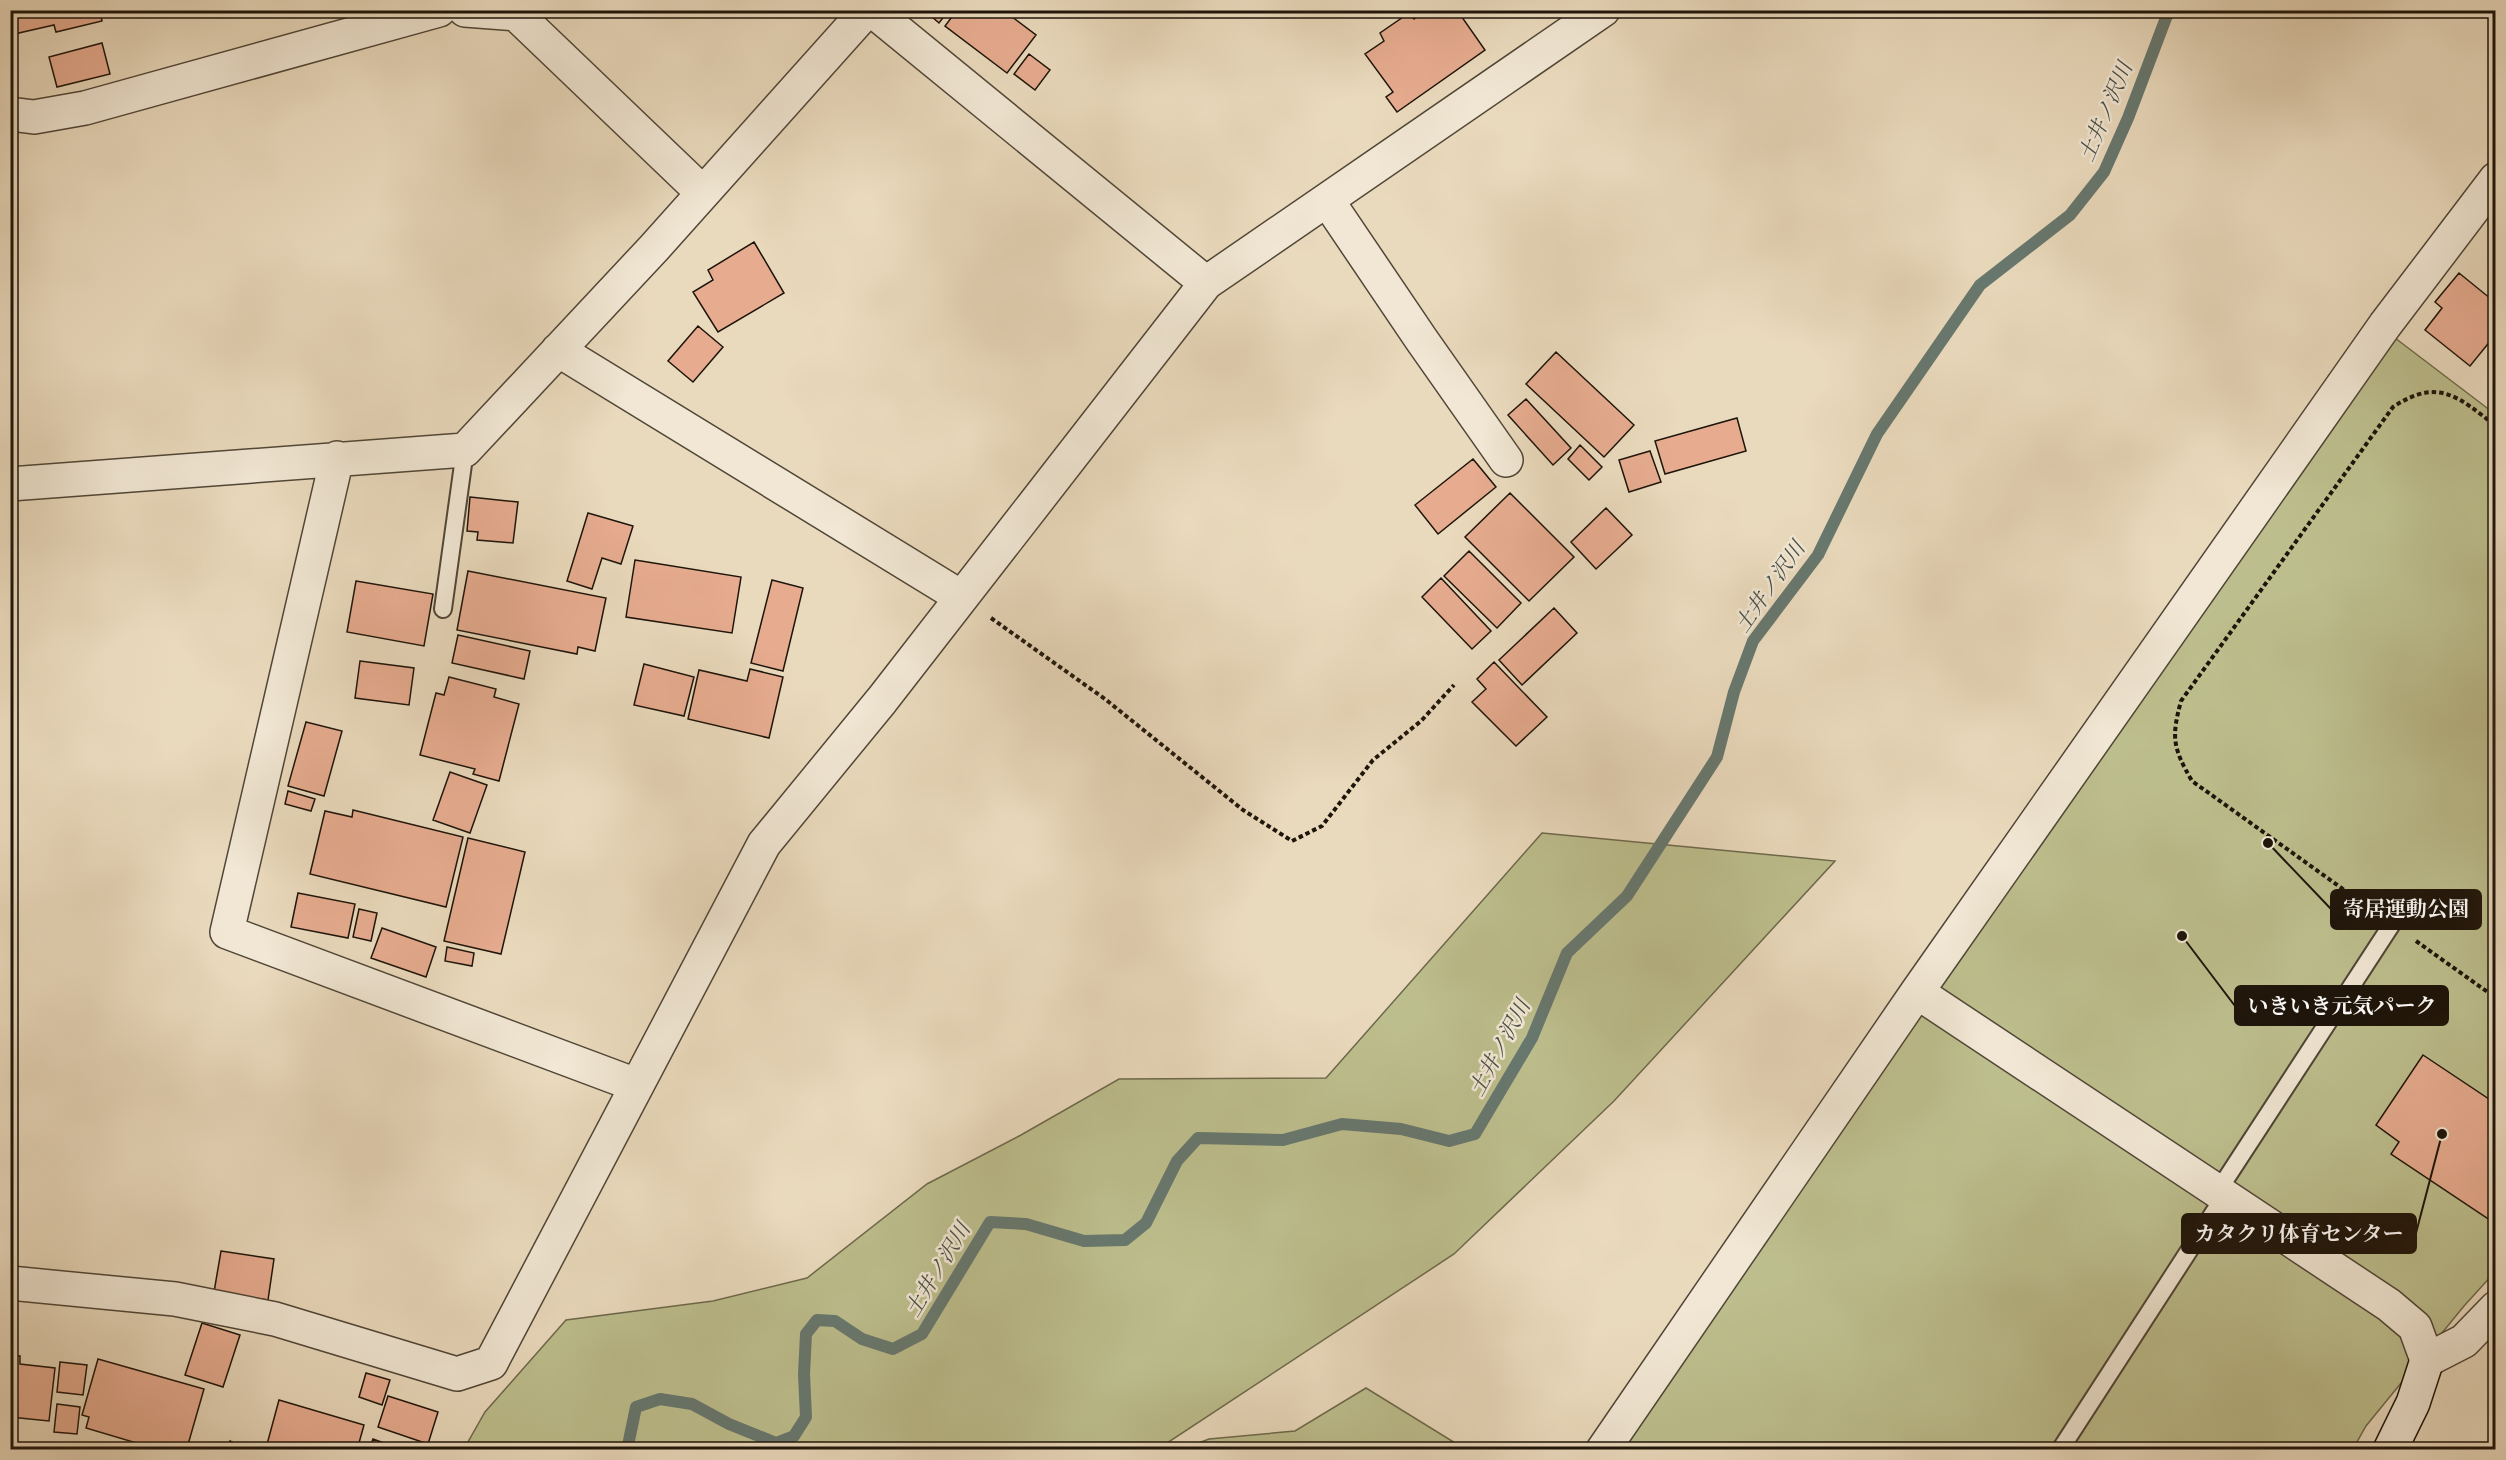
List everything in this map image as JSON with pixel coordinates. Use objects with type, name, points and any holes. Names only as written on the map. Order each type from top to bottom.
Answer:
[{"type":"street","points":[[10,114],[34,117],[85,108],[440,10]]},
{"type":"street","points":[[465,10],[516,14],[703,194]]},
{"type":"street","points":[[10,484],[465,450],[703,194],[867,10]]},
{"type":"street","points":[[872,10],[1206,283]]},
{"type":"street","points":[[10,1283],[175,1299],[242,1312],[275,1319],[457,1374],[491,1363],[765,844],[882,700],[1206,283],[1603,10]]},
{"type":"street","points":[[1604,1449],[1917,992],[2385,325],[2496,179]]},
{"type":"street","points":[[1327,200],[1420,339],[1506,460]]},
{"type":"street","points":[[558,350],[962,597]]},
{"type":"street","points":[[337,458],[227,932],[636,1085]]},
{"type":"street","points":[[1917,992],[2221,1193],[2397,1312],[2415,1327],[2427,1360],[2413,1403],[2390,1449]]},
{"type":"street","points":[[2427,1360],[2464,1341],[2496,1308]]},
{"type":"lane","points":[[443,609],[465,450]]},
{"type":"lane","points":[[2060,1449],[2392,924]]},
{"type":"path","points":[[2496,426],[2458,397],[2433,391],[2411,395],[2393,407],[2181,701],[2174,728],[2177,756],[2192,781],[2496,998]]},
{"type":"path","points":[[962,597],[1105,699],[1243,810],[1292,840],[1322,826],[1373,760],[1420,721],[1454,685]]},
{"type":"green space","points":[[2395,338],[2495,414],[2494,1273],[2464,1306],[2366,1426],[2353,1449],[1612,1450]]},
{"type":"green space","points":[[1542,833],[1835,861],[1614,1101],[1454,1254],[1158,1449],[464,1449],[485,1412],[566,1320],[713,1301],[807,1278],[927,1184],[1021,1135],[1119,1079],[1326,1078]]},
{"type":"green space","points":[[1366,1388],[1465,1449],[1182,1449],[1209,1439],[1295,1431]]},
{"type":"building","points":[[10,10],[100,10],[102,21],[56,32],[54,25],[10,35]]},
{"type":"building","points":[[924,10],[949,10],[939,23]]},
{"type":"building","points":[[957,10],[1003,10],[1036,35],[1007,73],[945,26]]},
{"type":"building","points":[[1426,10],[1457,10],[1485,50],[1397,112],[1386,97],[1393,92],[1365,54],[1384,41],[1380,33],[1409,13],[1414,19]]},
{"type":"building","points":[[102,43],[110,74],[57,87],[49,57]]},
{"type":"building","points":[[1029,54],[1050,70],[1035,90],[1014,74]]},
{"type":"building","points":[[754,242],[784,293],[718,332],[693,292],[713,280],[708,270]]},
{"type":"building","points":[[2459,273],[2496,303],[2496,334],[2470,366],[2425,330],[2442,308],[2435,302]]},
{"type":"building","points":[[698,326],[723,347],[693,382],[668,361]]},
{"type":"building","points":[[1556,352],[1634,425],[1604,457],[1526,384]]},
{"type":"building","points":[[1526,399],[1571,448],[1553,465],[1508,415]]},
{"type":"building","points":[[1737,418],[1746,451],[1665,474],[1655,441]]},
{"type":"building","points":[[1580,445],[1602,467],[1589,480],[1568,459]]},
{"type":"building","points":[[1650,451],[1661,482],[1629,492],[1619,460]]},
{"type":"building","points":[[1473,459],[1496,487],[1438,534],[1415,505]]},
{"type":"building","points":[[1510,493],[1574,557],[1529,601],[1465,537]]},
{"type":"building","points":[[470,497],[518,502],[513,543],[477,540],[478,532],[467,531]]},
{"type":"building","points":[[1606,508],[1632,535],[1596,569],[1571,542]]},
{"type":"building","points":[[588,513],[633,526],[621,564],[602,558],[592,589],[567,581]]},
{"type":"building","points":[[1469,551],[1521,603],[1497,628],[1444,576]]},
{"type":"building","points":[[635,560],[741,577],[732,633],[626,617]]},
{"type":"building","points":[[468,571],[606,598],[595,651],[578,647],[577,654],[457,630]]},
{"type":"building","points":[[1441,578],[1491,631],[1472,649],[1422,597]]},
{"type":"building","points":[[772,580],[803,588],[783,671],[751,663]]},
{"type":"building","points":[[356,581],[433,594],[424,646],[347,632]]},
{"type":"building","points":[[1554,608],[1577,633],[1522,685],[1499,660]]},
{"type":"building","points":[[458,635],[530,651],[524,679],[452,663]]},
{"type":"building","points":[[360,661],[414,668],[409,705],[355,698]]},
{"type":"building","points":[[1494,662],[1547,717],[1516,746],[1472,702],[1486,689],[1477,679]]},
{"type":"building","points":[[644,664],[694,677],[684,716],[634,705]]},
{"type":"building","points":[[750,669],[783,677],[769,738],[688,719],[699,670],[747,681]]},
{"type":"building","points":[[449,677],[496,689],[494,697],[519,704],[499,781],[473,774],[475,769],[420,755],[436,693],[444,695]]},
{"type":"building","points":[[306,722],[342,731],[324,796],[288,786]]},
{"type":"building","points":[[450,772],[487,785],[470,833],[433,820]]},
{"type":"building","points":[[288,791],[315,799],[311,811],[285,804]]},
{"type":"building","points":[[353,810],[463,837],[446,907],[310,874],[325,811],[352,817]]},
{"type":"building","points":[[468,838],[525,852],[501,954],[444,941]]},
{"type":"building","points":[[298,893],[355,904],[348,938],[291,927]]},
{"type":"building","points":[[359,909],[377,913],[371,941],[353,937]]},
{"type":"building","points":[[382,928],[436,947],[426,977],[371,958]]},
{"type":"building","points":[[447,947],[474,953],[472,966],[445,961]]},
{"type":"building","points":[[2423,1055],[2489,1099],[2496,1089],[2496,1224],[2391,1154],[2399,1142],[2376,1125]]},
{"type":"building","points":[[221,1251],[274,1259],[268,1300],[214,1292]]},
{"type":"building","points":[[202,1323],[240,1335],[223,1387],[185,1375]]},
{"type":"building","points":[[10,1355],[20,1356],[20,1364],[55,1368],[49,1421],[10,1417]]},
{"type":"building","points":[[98,1359],[204,1389],[187,1448],[179,1446],[178,1450],[160,1450],[86,1428],[89,1417],[82,1415]]},
{"type":"building","points":[[60,1362],[87,1365],[83,1395],[57,1392]]},
{"type":"building","points":[[366,1373],[390,1380],[382,1405],[359,1397]]},
{"type":"building","points":[[388,1396],[438,1412],[428,1444],[378,1427]]},
{"type":"building","points":[[279,1400],[364,1425],[357,1450],[266,1448]]},
{"type":"building","points":[[57,1404],[80,1407],[77,1434],[54,1432]]},
{"type":"building","points":[[373,1439],[403,1450],[369,1450]]},
{"type":"building","points":[[230,1441],[249,1450],[226,1450]]},
{"type":"waterway","name":"土井ノ沢川","points":[[627,1450],[636,1407],[660,1399],[692,1404],[729,1424],[776,1443],[794,1436],[806,1417],[804,1374],[806,1334],[817,1320],[835,1321],[862,1339],[893,1349],[922,1334],[990,1222],[1026,1224],[1084,1241],[1125,1240],[1146,1223],[1177,1161],[1198,1138],[1283,1140],[1342,1124],[1401,1129],[1449,1141],[1475,1134],[1532,1038],[1567,953],[1627,896],[1717,757],[1734,692],[1753,641],[1818,555],[1877,434],[1980,285],[2070,215],[2104,172],[2128,118],[2169,10]]},
{"type":"place","name":"寄居運動公園","points":[[2268,843]]},
{"type":"place","name":"いきいき元気パーク","points":[[2182,936]]},
{"type":"place","name":"カタクリ体育センター","points":[[2442,1134]]}]
